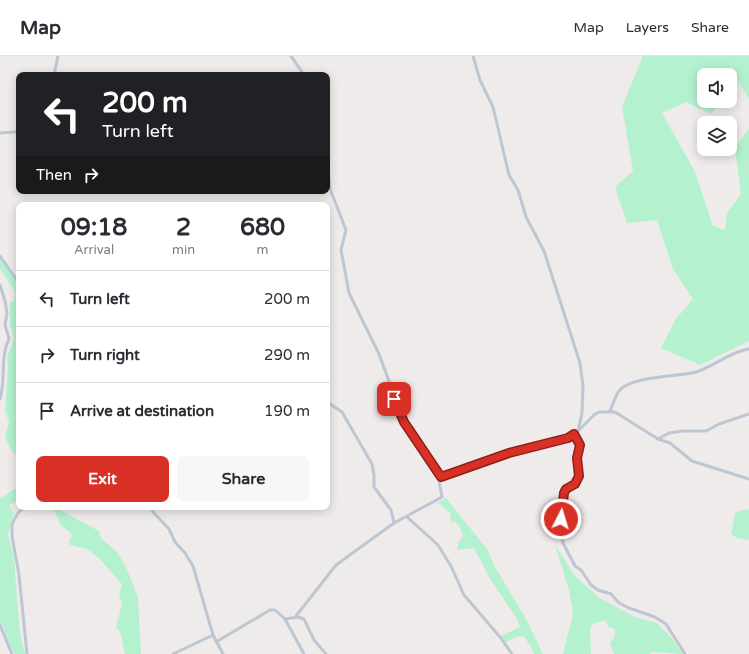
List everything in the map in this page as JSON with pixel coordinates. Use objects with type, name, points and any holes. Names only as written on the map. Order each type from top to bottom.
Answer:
[{"type":"street","points":[[55,72],[58,56]]},
{"type":"street","points":[[291,56],[302,72]]},
{"type":"street","points":[[473,56],[480,80],[493,107],[509,175],[518,190],[526,217],[544,251],[580,363],[583,386],[582,412],[578,431]]},
{"type":"street","points":[[0,133],[16,131]]},
{"type":"street","points":[[330,189],[346,230],[341,250],[349,293],[379,354],[404,422],[441,477]]},
{"type":"street","points":[[0,256],[16,279]]},
{"type":"street","points":[[0,285],[5,301],[7,313],[5,325],[9,339],[4,345],[1,355],[3,374],[0,400]]},
{"type":"street","points":[[610,411],[620,391],[627,386],[641,380],[695,372],[727,356],[749,349]]},
{"type":"street","points":[[330,404],[342,412],[372,464],[374,487],[391,510],[394,523]]},
{"type":"street","points":[[441,477],[509,453],[568,438],[578,431],[594,415],[610,411],[620,414],[658,439],[670,443],[692,461],[749,479]]},
{"type":"street","points":[[658,439],[670,433],[682,431],[706,431],[720,424],[749,414]]},
{"type":"street","points":[[574,434],[580,445],[577,458],[579,476],[575,484],[566,489],[564,493],[560,528],[563,543],[575,566],[581,570],[591,585],[598,590],[611,594],[619,603],[655,617],[666,624],[685,654]]},
{"type":"street","points":[[285,619],[298,617],[296,616],[336,565],[394,523],[442,497],[439,481],[441,477]]},
{"type":"street","points":[[22,510],[18,513],[12,524],[12,536],[19,575],[27,654]]},
{"type":"street","points":[[153,510],[169,529],[175,542],[193,566],[213,635],[223,654]]},
{"type":"street","points":[[407,517],[438,545],[451,566],[464,594],[500,636],[512,654]]},
{"type":"street","points":[[216,642],[270,610],[275,610],[285,619],[304,654]]},
{"type":"street","points":[[296,616],[304,619],[314,640],[326,654]]},
{"type":"street","points":[[0,625],[12,654]]},
{"type":"street","points":[[173,654],[213,635]]},
{"type":"green space","points":[[643,56],[749,56],[749,99],[737,79],[737,68],[697,68],[697,107],[686,102],[662,113],[695,172],[713,226],[725,230],[727,213],[741,194],[736,156],[737,145],[749,128],[749,341],[700,365],[661,348],[676,319],[693,299],[673,269],[657,220],[627,223],[615,187],[633,171],[622,107]]},
{"type":"green space","points":[[698,108],[717,108],[711,114]]},
{"type":"green space","points":[[0,258],[16,277],[16,456],[10,449],[5,437],[9,422],[5,411],[8,365],[7,357],[14,339],[10,324],[10,303],[14,300],[15,292],[0,269]]},
{"type":"green space","points":[[16,488],[16,502],[9,505],[14,514],[8,534],[14,558],[20,633],[25,654],[15,654],[10,646],[0,621],[0,499]]},
{"type":"green space","points":[[446,498],[487,549],[494,565],[526,619],[543,654],[534,654],[530,645],[523,636],[516,637],[505,643],[501,636],[520,627],[517,619],[489,577],[474,548],[457,550],[459,541],[463,536],[460,527],[454,521],[451,523],[450,513],[440,504],[436,504]]},
{"type":"green space","points":[[744,509],[749,510],[749,540],[737,538],[731,534],[735,513]]},
{"type":"green space","points":[[54,510],[62,510],[99,531],[101,538],[117,552],[126,567],[138,597],[141,654],[125,654],[121,634],[116,627],[122,604],[119,595],[122,584],[96,555],[84,548],[70,545],[69,541],[72,537],[71,533],[61,526]]},
{"type":"green space","points":[[555,545],[575,576],[598,597],[635,617],[657,623],[671,637],[683,654],[651,652],[651,654],[614,654],[610,643],[615,636],[615,629],[608,627],[606,620],[592,624],[590,631],[591,654],[563,654],[573,613],[569,590]]},
{"type":"route","points":[[394,399],[404,422],[441,477],[454,471],[509,453],[568,438],[574,434],[580,445],[577,458],[579,476],[578,481],[566,489],[564,493],[561,519]]}]
